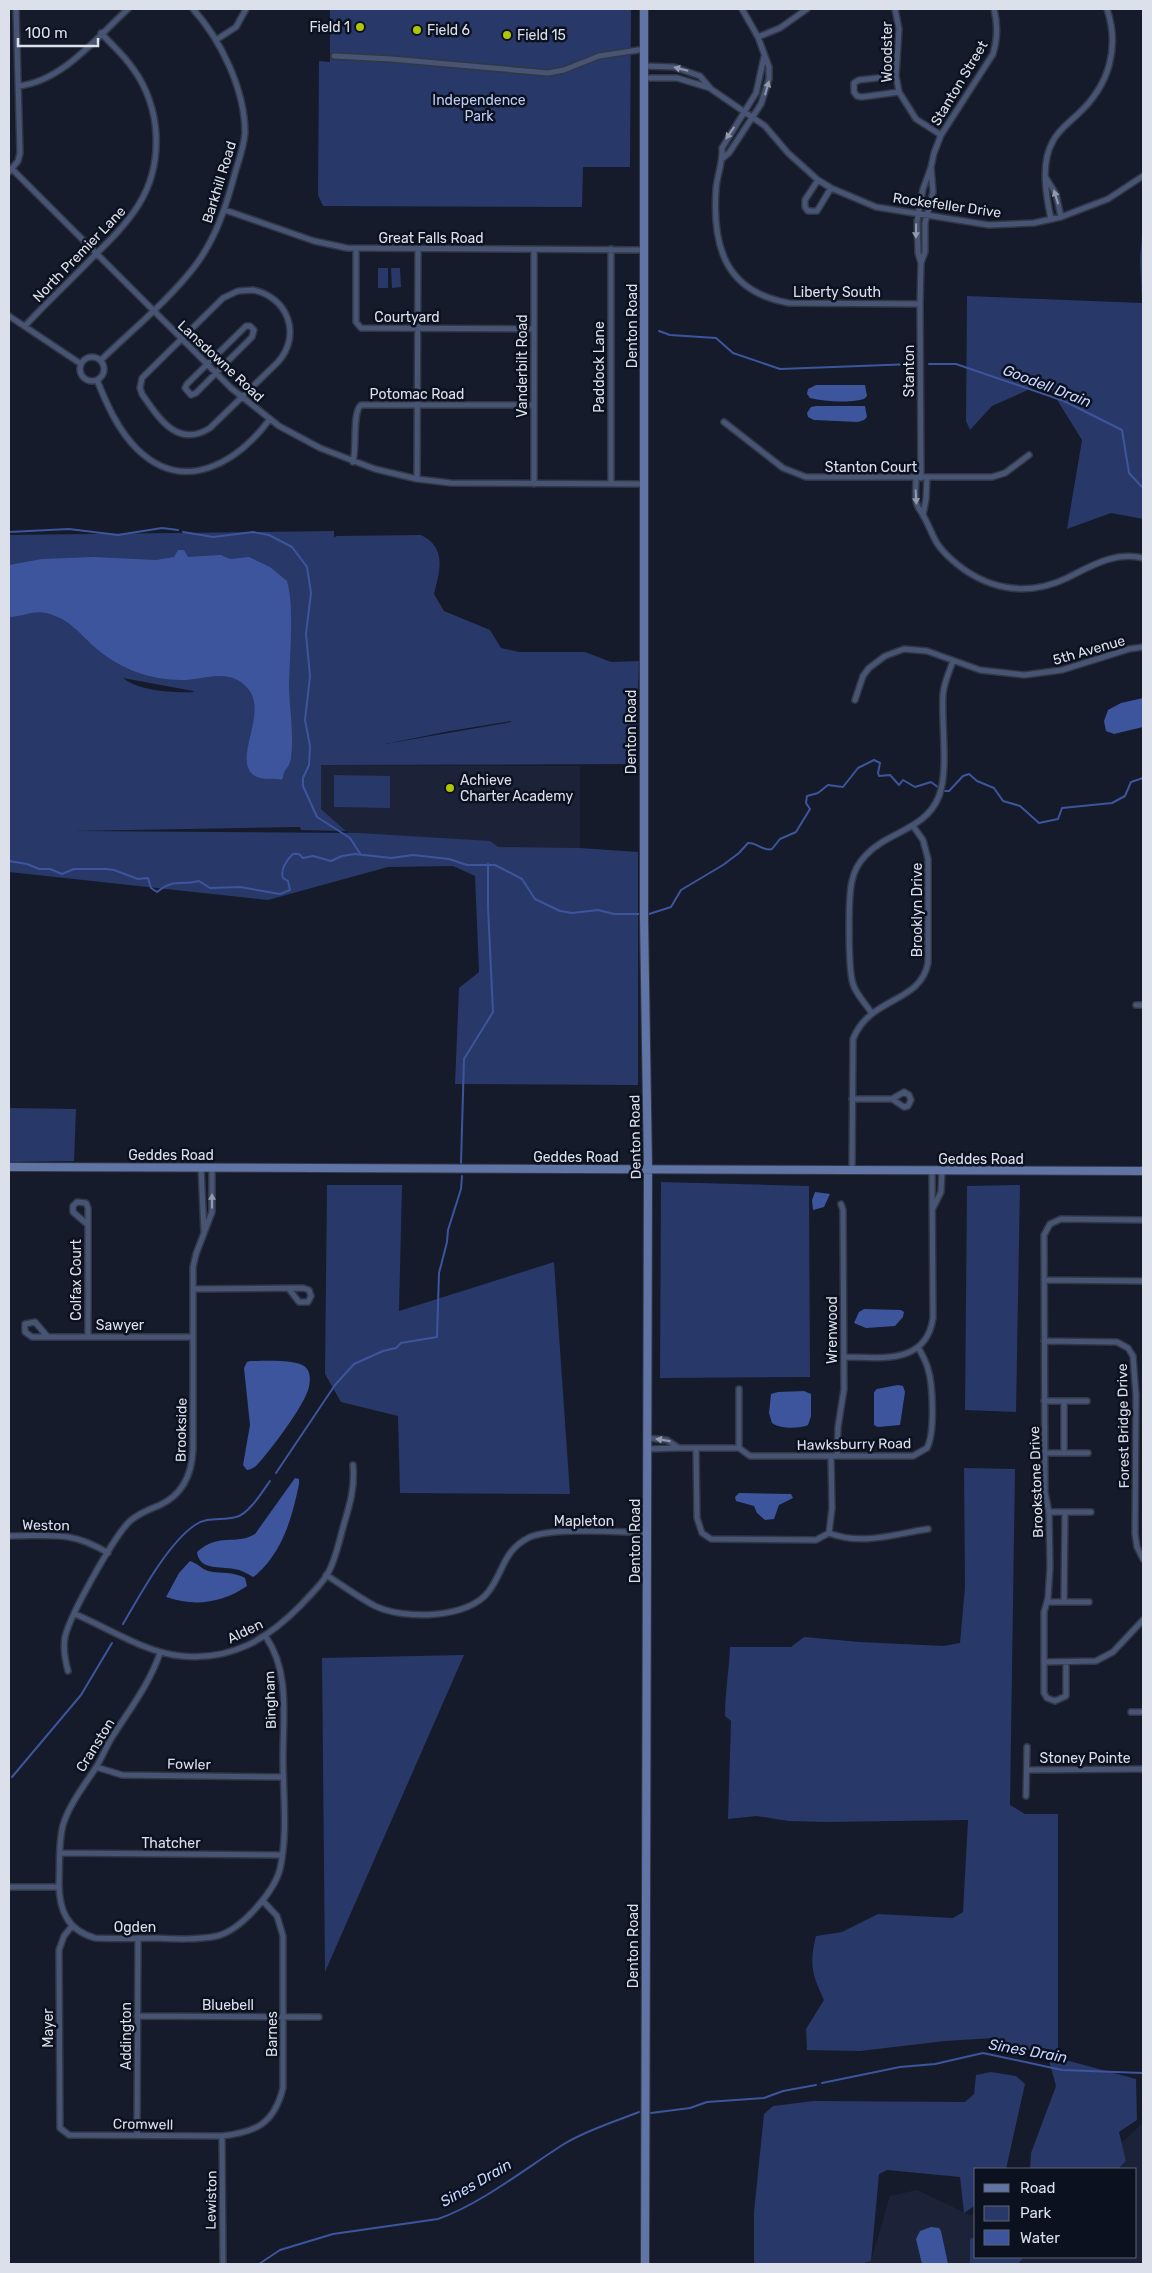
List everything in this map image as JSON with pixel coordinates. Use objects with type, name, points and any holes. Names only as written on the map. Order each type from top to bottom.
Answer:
[{"type":"street","points":[[11,171],[18,162],[20,153],[16,9]]},
{"type":"street","points":[[18,86],[34,84],[50,78],[73,60],[128,9]]},
{"type":"street","name":"Barkhill Road","points":[[101,360],[153,311],[197,264],[225,210],[242,151],[244,133],[241,105],[236,86],[216,40],[193,9]]},
{"type":"street","points":[[216,40],[236,27],[246,9]]},
{"type":"street","name":"Denton Road","points":[[644,9],[645,1007],[648,1169],[645,2264]]},
{"type":"street","name":"Liberty South","points":[[723,158],[729,153],[753,117],[764,98],[769,79],[769,67],[758,37],[742,9]]},
{"type":"street","points":[[758,37],[780,28],[807,9]]},
{"type":"street","name":"Woodster","points":[[896,9],[899,29],[896,76],[898,92],[916,119],[941,135]]},
{"type":"street","name":"Stanton Street","points":[[922,263],[918,253],[916,237],[923,189],[941,135],[993,54],[998,31],[994,9]]},
{"type":"street","points":[[1051,220],[1045,188],[1047,158],[1052,141],[1094,97],[1107,76],[1113,48],[1111,22],[1107,9]]},
{"type":"street","name":"North Premier Lane","points":[[25,326],[124,226],[140,204],[153,171],[156,144],[154,119],[142,84],[134,70],[101,32]]},
{"type":"street","points":[[334,56],[391,59],[548,73],[564,70],[600,56],[645,49]]},
{"type":"street","name":"Liberty South","points":[[764,57],[756,94],[725,140],[722,148],[723,158],[716,189],[718,244],[734,275],[753,291],[764,297],[789,303],[920,304]]},
{"type":"street","name":"Rockefeller Drive","points":[[645,66],[674,67],[687,70],[700,76],[711,89]]},
{"type":"street","points":[[896,76],[858,80],[854,83],[854,92],[856,96],[862,97],[898,92]]},
{"type":"street","name":"Rockefeller Drive","points":[[645,78],[677,78],[711,89],[746,111],[775,135],[788,153],[818,180],[831,188],[876,207],[989,225],[1011,225],[1061,217],[1108,199],[1143,176]]},
{"type":"street","name":"Stanton Street","points":[[922,263],[925,252],[925,223],[933,192],[931,167]]},
{"type":"street","name":"Lansdowne Road","points":[[11,171],[242,398],[270,419],[308,443],[353,462],[417,479],[451,483],[644,484]]},
{"type":"street","points":[[1046,178],[1056,194],[1061,217]]},
{"type":"street","points":[[818,180],[804,202],[808,211],[817,211],[831,188]]},
{"type":"street","name":"Great Falls Road","points":[[225,210],[314,241],[356,249],[644,250]]},
{"type":"street","name":"Courtyard","points":[[356,249],[356,320],[358,326],[364,328],[418,329],[533,329]]},
{"type":"street","points":[[417,479],[418,249]]},
{"type":"street","name":"Vanderbilt Road","points":[[534,249],[534,484]]},
{"type":"street","name":"Paddock Lane","points":[[611,249],[611,484]]},
{"type":"street","name":"Stanton","points":[[921,478],[920,304],[922,263]]},
{"type":"street","points":[[254,290],[276,300],[285,311],[289,322],[290,334],[288,346],[278,362],[242,398],[213,426],[199,433],[180,433],[165,425],[142,394],[141,381],[219,302],[232,293],[254,290]]},
{"type":"street","points":[[9,316],[80,364]]},
{"type":"street","points":[[244,327],[252,327],[254,336],[216,374],[194,394],[186,393],[186,385],[206,364],[244,327]]},
{"type":"street","points":[[91,356],[101,360],[104,371],[97,380],[91,381],[84,378],[80,372],[80,364],[91,356]]},
{"type":"street","points":[[97,380],[108,406],[130,441],[153,461],[170,468],[194,470],[216,466],[237,454],[270,419]]},
{"type":"street","name":"Potomac Road","points":[[353,462],[356,452],[356,412],[358,407],[418,404],[533,405]]},
{"type":"street","name":"Stanton Court","points":[[724,422],[784,468],[798,475],[822,478],[992,477],[1005,473],[1028,455]]},
{"type":"street","points":[[921,478],[916,501],[931,536],[944,552],[970,575],[1000,587],[1037,588],[1055,583],[1097,562],[1118,557],[1143,558]]},
{"type":"street","points":[[921,478],[926,500],[923,514]]},
{"type":"street","name":"5th Avenue","points":[[855,700],[866,672],[879,660],[890,654],[915,649],[927,651],[953,661],[992,672],[1035,674],[1062,670],[1129,649],[1143,647]]},
{"type":"street","points":[[872,1012],[856,990],[851,972],[850,894],[852,879],[866,854],[914,826],[930,812],[940,795],[942,780],[943,693],[953,661]]},
{"type":"street","name":"Brooklyn Drive","points":[[852,1172],[853,1039],[859,1026],[872,1012],[899,998],[913,988],[923,978],[927,969],[929,955],[928,859],[923,840],[914,826]]},
{"type":"street","points":[[1136,1005],[1143,1005]]},
{"type":"street","points":[[852,1099],[892,1099]]},
{"type":"street","name":"Geddes Road","points":[[9,1167],[648,1169],[852,1172],[1143,1171]]},
{"type":"street","name":"Brookside","points":[[201,1168],[204,1232]]},
{"type":"street","name":"Brookside","points":[[68,1671],[64,1642],[68,1630],[108,1553],[130,1521],[170,1499],[181,1489],[191,1471],[193,1449],[194,1261],[212,1212],[212,1168]]},
{"type":"street","points":[[844,1357],[896,1357],[907,1354],[918,1348],[928,1334],[932,1318],[932,1172]]},
{"type":"street","points":[[932,1209],[941,1192],[942,1172]]},
{"type":"street","name":"Wrenwood","points":[[829,1532],[834,1456],[844,1389],[844,1210],[841,1204]]},
{"type":"street","name":"Brookstone Drive","points":[[1066,1663],[1066,1696],[1055,1701],[1047,1698],[1044,1693],[1044,1612],[1050,1584],[1049,1512],[1044,1492],[1045,1232],[1050,1224],[1061,1220],[1143,1220]]},
{"type":"street","name":"Colfax Court","points":[[87,1224],[88,1336]]},
{"type":"street","points":[[1044,1280],[1143,1281]]},
{"type":"street","points":[[193,1289],[288,1289]]},
{"type":"street","name":"Sawyer","points":[[47,1336],[193,1337]]},
{"type":"street","name":"Forest Bridge Drive","points":[[1044,1341],[1111,1341],[1121,1343],[1128,1348],[1135,1360],[1135,1534],[1137,1547],[1143,1559]]},
{"type":"street","name":"Hawksburry Road","points":[[648,1449],[739,1448],[750,1456],[914,1456],[927,1448],[931,1434],[931,1382],[928,1366],[918,1348]]},
{"type":"street","points":[[739,1389],[739,1448]]},
{"type":"street","points":[[1136,1394],[1143,1395]]},
{"type":"street","points":[[1044,1401],[1087,1401]]},
{"type":"street","points":[[1064,1402],[1064,1453]]},
{"type":"street","name":"Hawksburry Road","points":[[648,1438],[667,1440],[679,1448]]},
{"type":"street","points":[[696,1448],[697,1518],[700,1528],[707,1537],[716,1540],[816,1540],[829,1532],[843,1538],[859,1540],[928,1529]]},
{"type":"street","points":[[1045,1453],[1088,1453]]},
{"type":"street","name":"Alden","points":[[75,1614],[160,1652],[182,1656],[207,1656],[236,1650],[266,1637],[289,1617],[326,1575],[336,1551],[354,1487],[353,1465]]},
{"type":"street","points":[[1049,1512],[1091,1512]]},
{"type":"street","points":[[1064,1602],[1065,1512]]},
{"type":"street","name":"Mapleton","points":[[326,1575],[375,1606],[404,1613],[447,1613],[467,1609],[483,1597],[494,1583],[509,1554],[516,1546],[530,1537],[552,1532],[647,1533]]},
{"type":"street","name":"Weston","points":[[9,1536],[74,1537],[108,1553]]},
{"type":"street","points":[[1047,1602],[1089,1602]]},
{"type":"street","points":[[1044,1662],[1085,1663],[1105,1657],[1143,1620]]},
{"type":"street","name":"Bingham","points":[[266,1637],[275,1650],[282,1674],[282,1855]]},
{"type":"street","name":"Cranston","points":[[60,1853],[61,1836],[66,1817],[112,1738],[138,1699],[155,1668],[160,1652]]},
{"type":"street","points":[[1131,1712],[1143,1712]]},
{"type":"street","points":[[1026,1796],[1027,1747]]},
{"type":"street","name":"Fowler","points":[[96,1766],[122,1775],[282,1777]]},
{"type":"street","name":"Stoney Pointe","points":[[1028,1770],[1143,1769]]},
{"type":"street","points":[[60,1853],[59,1887],[62,1911],[72,1926]]},
{"type":"street","name":"Thatcher","points":[[60,1853],[282,1855]]},
{"type":"street","name":"Ogden","points":[[72,1926],[86,1935],[95,1938],[195,1939],[218,1936],[232,1929],[263,1901],[276,1878],[282,1855]]},
{"type":"street","points":[[9,1887],[59,1887]]},
{"type":"street","name":"Barnes","points":[[222,2136],[252,2131],[264,2122],[277,2107],[283,2088],[282,1931],[273,1910],[263,1901]]},
{"type":"street","name":"Mayer","points":[[64,2132],[60,2128],[59,1950],[64,1936],[72,1926]]},
{"type":"street","name":"Addington","points":[[137,2134],[138,1938]]},
{"type":"street","name":"Bluebell","points":[[138,2016],[319,2017]]},
{"type":"street","name":"Cromwell","points":[[64,2132],[69,2135],[222,2136]]},
{"type":"street","name":"Lewiston","points":[[222,2136],[223,2264]]},
{"type":"shaded area","name":"Achieve Charter Academy","points":[[321,765],[580,766],[580,848],[363,846],[321,809]]},
{"type":"shaded area","points":[[1143,2123],[1143,2264],[863,2264],[871,2261],[890,2196],[917,2190],[970,2215],[974,2214],[974,2258],[1137,2258],[1137,2168],[1119,2168],[1126,2161],[1121,2143]]},
{"type":"green space","name":"Independence Park","points":[[330,9],[631,9],[630,167],[583,167],[582,207],[323,206],[318,195],[319,61],[330,62]]},
{"type":"green space","points":[[1143,223],[1143,519],[1111,513],[1067,529],[1082,440],[1046,382],[992,406],[970,430],[966,421],[967,296],[1142,303],[1140,259]]},
{"type":"green space","points":[[378,268],[388,268],[388,288],[378,288]]},
{"type":"green space","points":[[391,268],[400,268],[401,287],[392,288]]},
{"type":"green space","points":[[334,531],[334,538],[336,536],[421,535],[435,546],[438,553],[440,560],[434,594],[444,611],[490,630],[501,648],[519,652],[585,652],[611,662],[639,661],[636,764],[321,765],[321,809],[346,831],[301,830],[300,827],[75,831],[359,833],[490,841],[498,847],[580,848],[638,852],[638,1085],[455,1084],[459,988],[479,972],[475,876],[453,866],[388,867],[268,900],[9,872],[9,535]],"holes":[[[123,678],[193,691],[194,692],[176,692],[147,688],[138,686]],[[511,722],[385,744],[450,731]]]},
{"type":"green space","points":[[334,775],[390,776],[390,808],[334,807]]},
{"type":"green space","points":[[9,1108],[76,1109],[74,1161],[9,1162]]},
{"type":"green space","points":[[661,1182],[809,1186],[810,1377],[660,1378]]},
{"type":"green space","points":[[327,1185],[402,1185],[399,1311],[554,1262],[570,1494],[400,1493],[398,1416],[341,1402],[325,1374]]},
{"type":"green space","points":[[1020,1185],[1016,1412],[965,1410],[967,1186]]},
{"type":"green space","points":[[964,1468],[1015,1469],[1010,1805],[1025,1814],[1058,1814],[1058,2058],[1136,2079],[1137,2120],[1119,2132],[1126,2161],[1119,2168],[1030,2168],[1031,2153],[1056,2086],[1048,2057],[994,2038],[945,2041],[860,2051],[807,2050],[806,2029],[824,2000],[814,1976],[812,1962],[816,1936],[842,1932],[878,1914],[953,1918],[963,1912],[968,1820],[825,1822],[788,1821],[757,1816],[728,1819],[731,1721],[725,1716],[730,1647],[791,1647],[804,1637],[943,1646],[960,1643],[965,1587]]},
{"type":"green space","points":[[464,1655],[325,1972],[322,1658]]},
{"type":"green space","points":[[991,2072],[1016,2076],[1025,2084],[1006,2168],[974,2168],[974,2206],[964,2213],[960,2177],[887,2170],[879,2174],[871,2261],[861,2264],[754,2264],[754,2212],[764,2114],[773,2106],[813,2101],[965,2102],[974,2094],[976,2075]]},
{"type":"green space","points":[[974,2237],[974,2258],[1023,2258],[1018,2264],[970,2264],[970,2239]]},
{"type":"water","points":[[816,385],[865,385],[867,396],[864,399],[844,401],[810,398],[807,394],[808,389]]},
{"type":"water","points":[[865,406],[867,417],[858,422],[814,420],[808,417],[807,413],[811,407]]},
{"type":"water","points":[[178,550],[184,550],[188,557],[221,555],[230,559],[249,557],[270,567],[287,581],[291,605],[289,689],[292,749],[290,761],[281,780],[255,776],[249,769],[247,760],[255,712],[254,700],[249,690],[234,678],[217,676],[181,680],[158,678],[126,668],[106,656],[68,623],[55,616],[36,612],[9,617],[9,565],[42,559],[94,557],[156,560],[174,557]]},
{"type":"water","points":[[1143,698],[1143,727],[1114,734],[1106,731],[1104,721],[1108,710],[1121,703]]},
{"type":"water","points":[[815,1192],[830,1194],[824,1207],[813,1210],[812,1200]]},
{"type":"water","points":[[864,1309],[901,1310],[904,1312],[903,1317],[895,1326],[866,1328],[854,1323],[859,1312]]},
{"type":"water","points":[[247,1362],[293,1362],[307,1369],[310,1380],[302,1402],[284,1431],[257,1465],[247,1470],[243,1465],[250,1425],[244,1368]]},
{"type":"water","points":[[898,1385],[903,1386],[905,1392],[900,1425],[878,1427],[874,1425],[874,1392],[877,1389]]},
{"type":"water","points":[[804,1391],[811,1394],[811,1416],[808,1425],[790,1428],[772,1423],[769,1413],[771,1394]]},
{"type":"water","points":[[295,1478],[299,1479],[299,1484],[285,1533],[280,1545],[256,1575],[253,1577],[239,1570],[206,1565],[202,1562],[197,1552],[212,1542],[240,1539],[255,1534]]},
{"type":"water","points":[[739,1493],[791,1494],[793,1498],[779,1505],[774,1519],[765,1520],[757,1513],[754,1506],[736,1501],[735,1497]]},
{"type":"water","points":[[190,1561],[208,1571],[245,1578],[247,1586],[238,1592],[208,1602],[187,1602],[166,1597],[179,1573]]},
{"type":"water","points":[[931,2227],[939,2228],[941,2231],[948,2264],[922,2264],[916,2239],[920,2231]]},
{"type":"waterway","name":"Goodell Drain","points":[[659,331],[670,335],[716,338],[733,353],[780,369],[913,364]]},
{"type":"waterway","name":"Goodell Drain","points":[[929,364],[956,364],[1064,401],[1122,430],[1129,473],[1143,488]]},
{"type":"waterway","points":[[9,532],[69,529],[118,535],[162,528],[178,530]]},
{"type":"waterway","points":[[183,532],[213,537],[253,532],[269,535],[292,547],[307,567],[311,593],[306,634],[310,676],[305,720],[310,746],[309,765],[303,778],[303,786],[317,817],[350,838],[361,855]]},
{"type":"waterway","points":[[649,914],[671,907],[681,890],[723,865],[739,853],[748,843],[769,850],[772,849],[780,839],[796,832],[810,809],[806,803],[807,796],[818,793],[828,785],[843,787],[858,768],[874,760],[880,763],[879,776],[890,775],[899,785],[903,780],[915,787],[931,782],[939,788]]},
{"type":"waterway","points":[[943,791],[949,791],[963,776],[969,774],[977,781],[994,788],[1003,801],[1020,806],[1039,823],[1058,819],[1062,808],[1112,803],[1125,796],[1131,782],[1143,778]]},
{"type":"waterway","points":[[9,861],[27,864],[39,869],[50,869],[62,874],[74,869],[114,870],[138,879],[148,878],[151,888],[157,892],[168,885],[199,881],[210,888],[240,887],[280,894],[290,890],[288,881],[283,878],[282,872],[286,862],[293,854],[299,854],[303,858],[313,856],[331,861],[342,856],[355,854],[391,858],[413,855],[449,859],[467,865],[495,865],[522,879],[535,899],[560,911],[572,913],[598,910],[614,914],[639,914]]},
{"type":"waterway","points":[[461,1163],[464,1059],[493,1012],[488,864]]},
{"type":"waterway","points":[[276,1473],[335,1385],[354,1364],[383,1351],[396,1348],[401,1343],[437,1337],[439,1273],[448,1230],[461,1189],[462,1176]]},
{"type":"waterway","points":[[123,1624],[155,1570],[185,1533],[200,1522],[241,1515],[255,1502],[270,1481]]},
{"type":"waterway","points":[[12,1777],[81,1695],[112,1643]]},
{"type":"waterway","name":"Sines Drain","points":[[822,2083],[900,2067],[935,2064],[983,2053],[1062,2070],[1143,2073]]},
{"type":"waterway","name":"Sines Drain","points":[[651,2113],[690,2108],[707,2102],[764,2098],[783,2091],[816,2085]]},
{"type":"waterway","name":"Sines Drain","points":[[259,2264],[280,2250],[333,2234],[438,2219],[487,2195],[573,2139],[591,2130],[639,2112]]},
{"type":"place","name":"Field 1","points":[[360,27]]},
{"type":"place","name":"Field 6","points":[[417,30]]},
{"type":"place","name":"Field 15","points":[[507,35]]},
{"type":"place","name":"Achieve Charter Academy","points":[[450,788]]}]
